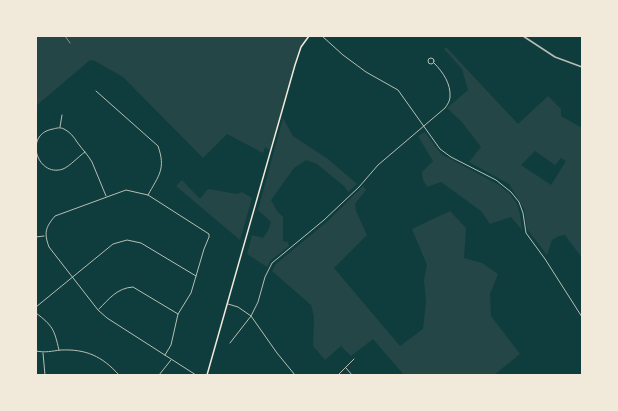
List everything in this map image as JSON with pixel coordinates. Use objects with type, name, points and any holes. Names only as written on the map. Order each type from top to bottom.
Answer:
[{"type":"main road","points":[[207,375],[294,64],[309,36]]},
{"type":"street","points":[[322,36],[366,72],[398,90],[440,149],[451,157],[496,180],[511,192],[519,202],[523,213],[526,233],[545,259],[582,317]]},
{"type":"street","points":[[523,36],[563,61],[582,67]]},
{"type":"street","points":[[230,343],[251,316],[258,302],[265,277],[272,263],[324,220],[359,187],[378,165],[445,108],[450,98],[448,83],[440,69],[434,63]]},
{"type":"street","points":[[96,91],[158,146],[162,166],[148,195]]},
{"type":"street","points":[[60,128],[62,114]]},
{"type":"street","points":[[85,152],[63,168],[54,170],[46,167],[39,160],[36,153],[36,141],[41,134],[49,130],[60,128],[65,129],[70,133],[85,152],[92,163],[106,197]]},
{"type":"street","points":[[165,355],[171,345],[178,314],[192,293],[204,249],[210,235],[148,195],[126,190],[55,216],[48,224],[45,236],[50,248],[98,310],[107,318],[196,375]]},
{"type":"street","points":[[36,237],[45,236]]},
{"type":"street","points":[[36,307],[113,244],[127,240],[141,243],[196,276]]},
{"type":"street","points":[[98,310],[119,290],[133,288],[178,314]]},
{"type":"street","points":[[228,304],[251,316],[277,353],[295,375]]},
{"type":"street","points":[[36,313],[50,323],[56,335],[59,350]]},
{"type":"street","points":[[36,351],[42,353],[59,350],[87,352],[112,366],[119,375]]},
{"type":"street","points":[[42,353],[45,375]]},
{"type":"street","points":[[159,375],[172,359]]},
{"type":"street","points":[[338,375],[354,359]]},
{"type":"street","points":[[346,368],[352,375]]},
{"type":"path","points":[[65,36],[70,43]]},
{"type":"shaded area","points":[[36,36],[309,36],[301,47],[270,150],[265,147],[263,153],[227,134],[203,158],[123,77],[95,61],[90,60],[36,106]]},
{"type":"shaded area","points":[[446,47],[518,124],[548,96],[561,109],[561,116],[582,128],[582,258],[565,235],[559,236],[552,240],[547,255],[527,229],[524,209],[509,184],[469,162],[481,147],[462,122],[447,108],[468,90],[462,69],[444,49]],"holes":[[[535,151],[555,165],[561,158],[566,161],[551,185],[521,165]]]},
{"type":"shaded area","points":[[283,118],[293,136],[328,159],[357,184],[348,192],[345,187],[317,164],[306,160],[294,168],[271,200],[277,211],[283,217],[283,241],[288,242],[289,246],[270,261],[267,267],[247,254],[252,235],[263,238],[268,231],[271,222],[258,210]]},
{"type":"shaded area","points":[[425,132],[441,154],[499,185],[510,194],[517,204],[522,230],[511,217],[490,224],[481,211],[441,182],[427,187],[423,180],[422,172],[433,161],[418,136]]},
{"type":"shaded area","points":[[182,180],[200,199],[208,189],[237,194],[242,192],[252,198],[240,240],[176,186]]},
{"type":"shaded area","points":[[363,186],[366,190],[355,204],[356,211],[367,235],[334,268],[400,346],[423,329],[426,302],[424,280],[427,265],[412,229],[450,211],[466,228],[464,258],[482,263],[498,274],[490,294],[491,316],[520,354],[494,375],[404,375],[373,339],[351,356],[341,346],[325,360],[313,346],[314,317],[311,305],[272,271],[276,264],[329,220]]}]
